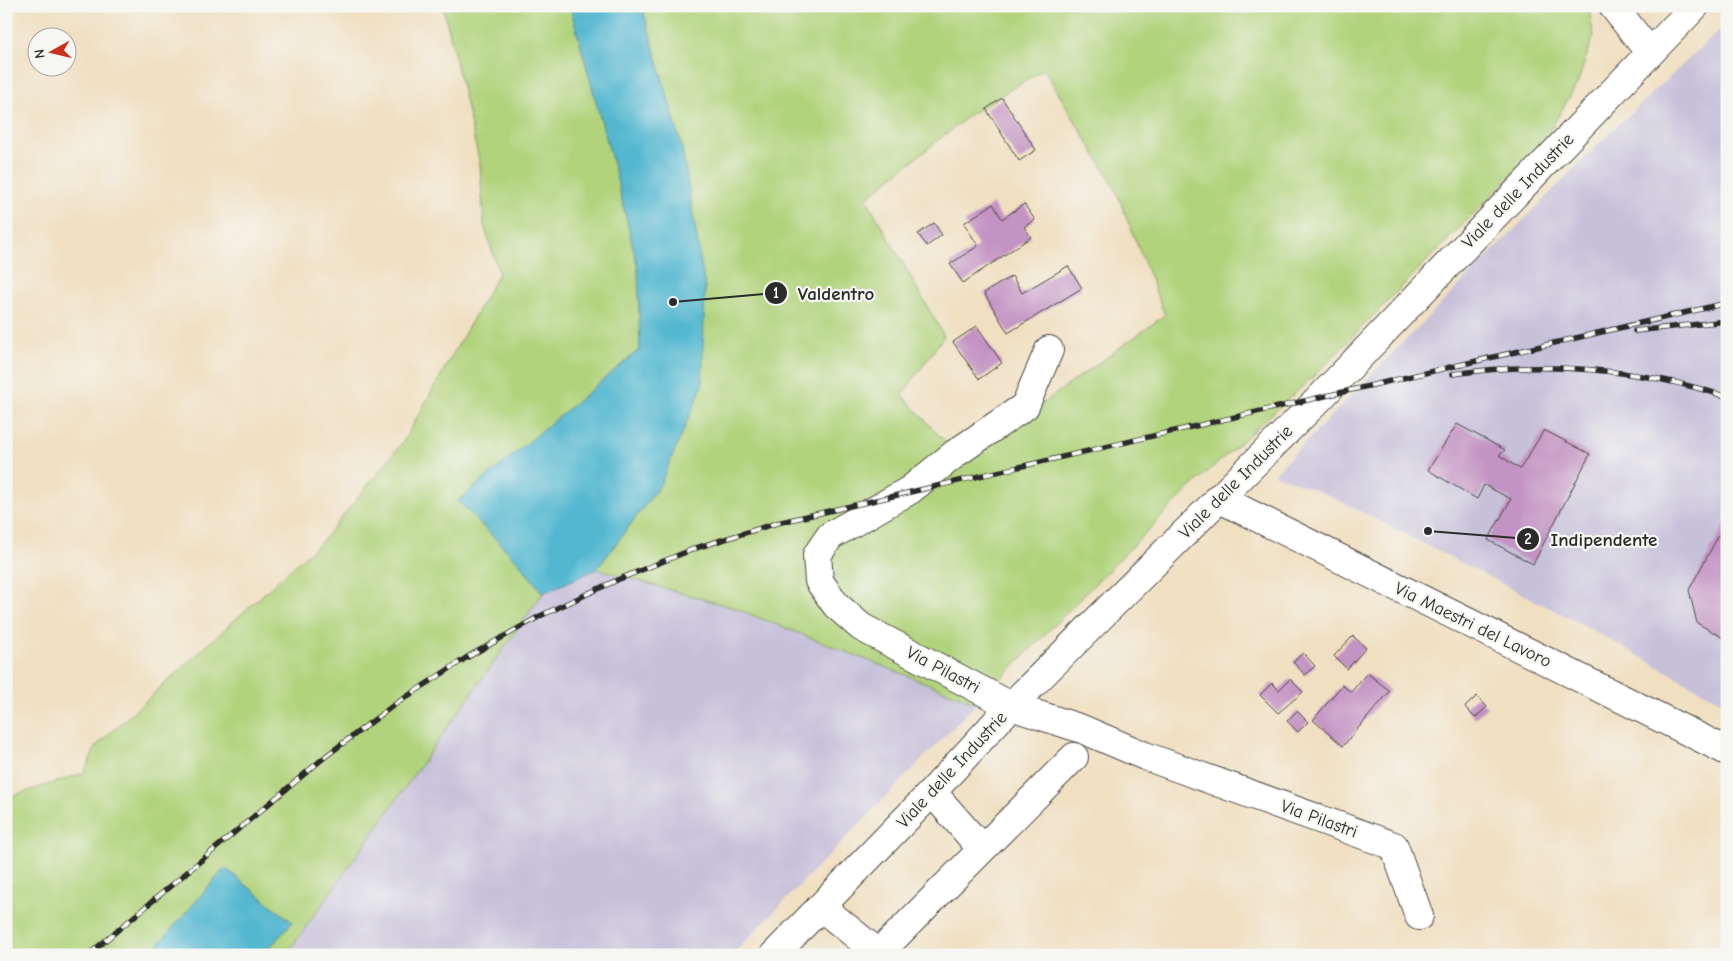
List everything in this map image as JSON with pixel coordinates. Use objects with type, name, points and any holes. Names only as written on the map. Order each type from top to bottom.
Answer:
[{"type":"street","points":[[1613,6],[1650,53]]},
{"type":"street","name":"Viale delle Industrie","points":[[774,955],[932,792],[1011,706],[1320,398],[1695,6]]},
{"type":"street","name":"Via Pilastri","points":[[1049,350],[1025,406],[956,453],[910,490],[830,536],[817,556],[819,581],[836,605],[861,627],[1011,706],[1082,729],[1145,756],[1394,846],[1419,916]]},
{"type":"street","name":"Via Maestri del Lavoro","points":[[1218,498],[1727,751]]},
{"type":"street","points":[[821,907],[877,954],[1074,757]]},
{"type":"street","points":[[932,792],[982,849]]},
{"type":"shaded area","points":[[1727,23],[1727,705],[1585,626],[1328,495],[1274,474],[1597,145]]},
{"type":"shaded area","points":[[597,569],[734,608],[977,703],[732,955],[286,955],[543,593]]},
{"type":"green space","points":[[443,6],[570,6],[615,171],[638,268],[640,349],[459,501],[519,563],[543,593],[286,955],[263,955],[292,922],[225,868],[149,955],[6,955],[6,798],[84,773],[96,746],[324,539],[403,442],[499,273],[484,225],[480,164]]},
{"type":"green space","points":[[642,6],[1588,6],[1594,35],[1577,84],[1542,144],[1316,374],[1190,488],[977,703],[734,608],[597,569],[660,485],[705,288],[682,147]],"holes":[[[1044,69],[1114,186],[1165,315],[963,461],[902,395],[944,336],[866,198],[971,114]]]},
{"type":"water","points":[[570,6],[642,6],[682,148],[705,288],[702,387],[660,485],[597,569],[543,593],[519,563],[458,501],[640,349],[638,268],[615,171]]},
{"type":"water","points":[[225,868],[292,922],[263,955],[149,955]]},
{"type":"building","points":[[1002,98],[1036,150],[1019,161],[986,109]]},
{"type":"building","points":[[993,204],[1002,219],[1024,204],[1035,220],[1024,227],[1031,237],[963,283],[950,264],[978,246],[964,223]]},
{"type":"building","points":[[934,223],[942,235],[927,246],[918,234]]},
{"type":"building","points":[[1068,266],[1082,288],[1008,333],[984,293],[1012,276],[1022,293]]},
{"type":"building","points":[[977,326],[1002,363],[979,379],[953,342]]},
{"type":"building","points":[[1457,424],[1505,450],[1499,455],[1520,469],[1544,430],[1590,454],[1533,564],[1488,540],[1511,499],[1484,485],[1477,499],[1428,470]]},
{"type":"building","points":[[1727,520],[1727,640],[1697,623],[1689,590]]},
{"type":"building","points":[[1353,636],[1366,648],[1347,669],[1334,656]]},
{"type":"building","points":[[1303,653],[1315,666],[1305,675],[1293,662]]},
{"type":"building","points":[[1367,673],[1390,691],[1343,746],[1313,720],[1342,685],[1351,692]]},
{"type":"building","points":[[1290,679],[1303,692],[1278,713],[1260,695],[1272,683],[1279,690]]},
{"type":"building","points":[[1477,696],[1487,707],[1475,718],[1465,707]]},
{"type":"building","points":[[1297,711],[1308,722],[1298,732],[1287,721]]},
{"type":"railway","points":[[88,955],[326,756],[394,705],[466,658],[540,616],[617,580],[696,548],[777,523],[1727,303]]},
{"type":"railway","points":[[1635,331],[1727,321]]},
{"type":"railway","points":[[1453,374],[1522,368],[1591,370],[1660,379],[1727,397]]},
{"type":"place","name":"Valdentro","points":[[673,302]]},
{"type":"place","name":"Indipendente","points":[[1428,531]]}]
